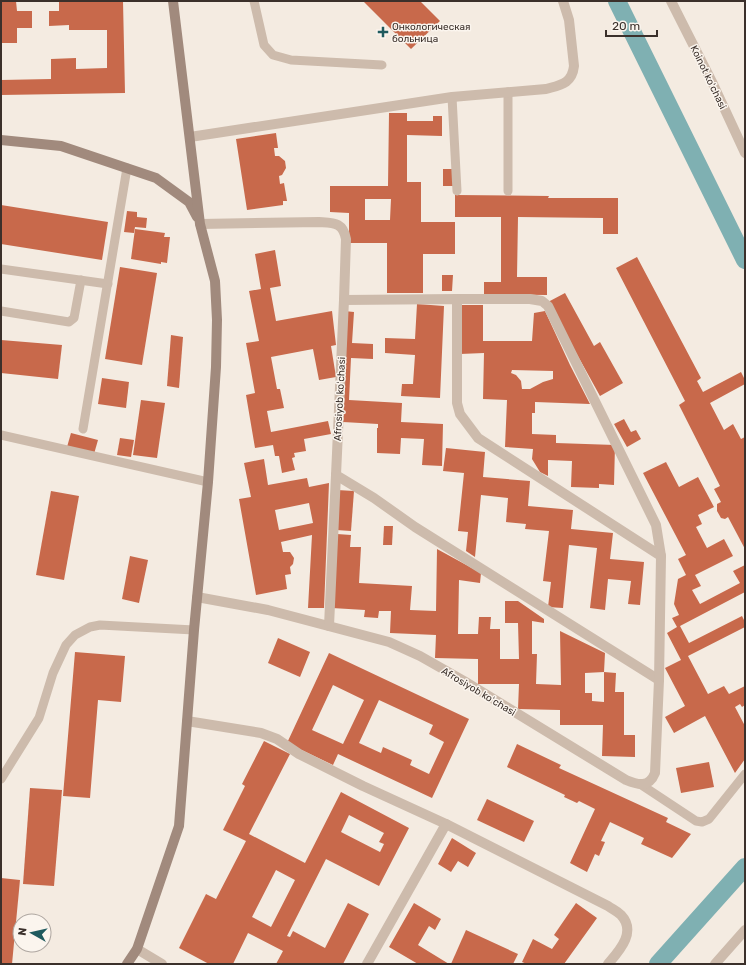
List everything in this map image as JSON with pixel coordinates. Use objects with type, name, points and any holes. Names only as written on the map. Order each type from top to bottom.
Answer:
[{"type":"street","points":[[127,964],[137,949],[179,826],[194,630],[208,482],[216,367],[217,320],[215,281],[200,224],[173,1]]},
{"type":"street","points":[[190,137],[452,97],[546,89],[567,82],[573,73],[573,56],[569,20],[563,1]]},
{"type":"street","name":"Koinot koʻchasi","points":[[671,1],[713,84],[745,153]]},
{"type":"street","points":[[1,140],[61,146],[156,178],[189,202],[200,224]]},
{"type":"street","name":"Afrosiyob koʻchasi","points":[[200,224],[319,222],[339,225],[345,232],[344,300],[329,626]]},
{"type":"street","points":[[457,299],[456,403],[460,414],[478,438],[661,556]]},
{"type":"street","points":[[344,300],[530,299],[542,301],[548,306],[656,525],[661,556],[659,680],[655,773],[650,782],[640,784]]},
{"type":"street","points":[[336,475],[374,498],[415,527],[659,680]]},
{"type":"street","name":"Afrosiyob koʻchasi","points":[[197,597],[268,610],[389,642],[420,656],[626,780],[640,784]]},
{"type":"street","points":[[187,721],[261,733],[277,739],[299,754],[446,824],[608,906],[620,914],[626,922],[627,930],[626,939],[621,949],[608,964]]},
{"type":"street","points":[[367,964],[446,824]]},
{"type":"street","points":[[715,964],[744,934]]},
{"type":"street","points":[[137,949],[162,964]]},
{"type":"lane","points":[[254,1],[264,45],[273,55],[291,60],[382,65]]},
{"type":"lane","points":[[508,92],[508,191]]},
{"type":"lane","points":[[452,97],[457,191]]},
{"type":"lane","points":[[83,429],[127,168]]},
{"type":"lane","points":[[1,269],[108,284]]},
{"type":"lane","points":[[1,312],[69,322],[74,318],[76,311],[81,280]]},
{"type":"lane","points":[[1,435],[208,482]]},
{"type":"lane","points":[[1,779],[4,768],[39,718],[53,673],[66,644],[75,635],[90,627],[100,625],[194,630]]},
{"type":"lane","points":[[640,784],[696,821],[702,822],[708,819],[745,774]]},
{"type":"building","points":[[1,1],[16,1],[17,11],[32,11],[32,28],[17,28],[17,43],[1,43]]},
{"type":"building","points":[[59,1],[123,1],[125,93],[1,95],[1,80],[51,79],[51,59],[76,58],[76,69],[107,68],[107,30],[69,30],[69,25],[49,26],[49,11],[59,11]]},
{"type":"building","points":[[363,1],[420,1],[440,21],[411,49]]},
{"type":"building","points":[[389,113],[407,113],[407,121],[433,121],[433,116],[442,116],[442,136],[407,135],[407,182],[421,182],[421,222],[455,222],[455,254],[423,254],[423,293],[387,293],[387,243],[349,243],[349,213],[330,212],[330,186],[388,186]],"holes":[[[365,199],[391,199],[390,220],[365,220]]]},
{"type":"building","points":[[276,133],[278,148],[274,148],[275,156],[279,156],[285,161],[286,168],[282,175],[279,176],[280,184],[284,183],[287,201],[283,201],[283,205],[247,210],[236,139]]},
{"type":"building","points":[[443,169],[453,169],[453,186],[443,186]]},
{"type":"building","points":[[455,195],[549,196],[548,198],[618,198],[618,234],[603,234],[603,218],[518,217],[517,277],[547,277],[547,295],[484,294],[484,282],[501,282],[501,217],[455,217]]},
{"type":"building","points":[[1,205],[108,222],[102,260],[1,244]]},
{"type":"building","points":[[127,211],[137,212],[137,217],[147,218],[146,228],[135,227],[134,233],[124,232]]},
{"type":"building","points":[[135,229],[165,233],[164,237],[170,237],[167,263],[161,262],[161,264],[131,259]]},
{"type":"building","points":[[275,250],[281,286],[270,288],[276,321],[332,311],[336,345],[331,346],[336,377],[319,380],[313,349],[271,357],[277,389],[280,389],[284,408],[267,411],[271,432],[328,421],[331,434],[304,439],[306,451],[294,453],[295,457],[292,458],[295,470],[282,473],[279,456],[275,456],[273,445],[255,448],[246,395],[255,393],[246,343],[259,341],[249,291],[261,289],[255,254]]},
{"type":"building","points":[[637,257],[701,378],[697,381],[703,392],[741,372],[745,380],[745,384],[710,403],[724,430],[733,424],[741,439],[745,437],[745,549],[728,517],[725,519],[721,518],[717,511],[717,504],[721,502],[714,489],[720,486],[679,405],[685,401],[616,268]]},
{"type":"building","points":[[120,267],[157,273],[142,365],[105,359]]},
{"type":"building","points":[[442,275],[453,275],[452,291],[442,291]]},
{"type":"building","points":[[565,293],[594,346],[600,342],[623,383],[600,396],[548,302]]},
{"type":"building","points":[[417,304],[444,306],[440,398],[401,396],[402,384],[413,384],[415,355],[385,353],[385,338],[415,339]]},
{"type":"building","points":[[460,305],[483,305],[483,341],[532,341],[534,313],[545,311],[590,404],[535,402],[535,413],[532,413],[532,434],[556,435],[556,443],[615,445],[614,485],[599,484],[599,488],[571,487],[572,461],[548,460],[548,476],[540,472],[532,459],[533,449],[505,447],[507,400],[483,399],[484,353],[460,354]],"holes":[[[512,370],[553,371],[553,379],[543,382],[530,389],[522,389],[521,381],[516,375],[511,373]]]},
{"type":"building","points":[[344,311],[354,312],[352,343],[373,344],[373,359],[351,358],[349,400],[402,403],[401,422],[443,424],[442,466],[422,465],[424,439],[401,438],[400,454],[377,453],[378,424],[343,422]]},
{"type":"building","points":[[171,335],[183,337],[179,388],[167,386]]},
{"type":"building","points":[[1,340],[62,345],[58,379],[1,373]]},
{"type":"building","points":[[102,378],[129,382],[126,408],[98,404]]},
{"type":"building","points":[[141,400],[165,403],[157,458],[133,455]]},
{"type":"building","points":[[624,419],[631,432],[636,430],[641,439],[627,447],[614,424]]},
{"type":"building","points":[[71,433],[98,440],[94,454],[67,447]]},
{"type":"building","points":[[120,438],[134,440],[131,457],[117,455]]},
{"type":"building","points":[[446,448],[485,452],[483,477],[530,481],[528,506],[573,510],[571,529],[613,533],[610,559],[644,562],[640,605],[628,604],[631,581],[608,579],[605,610],[590,608],[597,548],[569,545],[563,608],[548,607],[551,582],[543,581],[549,531],[525,529],[526,524],[506,522],[508,498],[481,495],[475,557],[466,551],[468,532],[458,531],[464,473],[443,471]]},
{"type":"building","points":[[264,459],[268,485],[307,478],[309,487],[329,483],[324,608],[308,608],[312,535],[281,542],[283,552],[290,552],[294,558],[293,564],[290,567],[291,574],[285,575],[287,589],[256,595],[239,499],[251,497],[244,463]],"holes":[[[309,503],[313,523],[279,530],[275,510]]]},
{"type":"building","points":[[666,462],[679,487],[698,477],[714,507],[698,515],[702,524],[696,527],[707,548],[724,539],[733,556],[695,575],[701,586],[692,590],[700,604],[740,583],[733,571],[745,565],[745,592],[680,626],[689,643],[742,616],[745,622],[745,627],[688,656],[708,694],[724,686],[729,694],[745,686],[745,705],[742,707],[740,704],[735,707],[745,726],[745,759],[735,773],[705,716],[674,733],[665,717],[685,706],[665,668],[681,660],[667,633],[677,627],[672,618],[679,615],[674,604],[678,579],[686,575],[678,559],[686,555],[643,473]]},
{"type":"building","points":[[337,490],[354,491],[351,531],[336,530]]},
{"type":"building","points":[[51,491],[79,496],[64,580],[36,575]]},
{"type":"building","points":[[384,526],[393,526],[392,545],[383,545]]},
{"type":"building","points":[[337,534],[351,535],[350,547],[361,547],[359,583],[412,586],[410,610],[436,611],[437,549],[481,573],[480,583],[459,580],[458,634],[478,634],[479,617],[491,617],[490,629],[500,629],[500,659],[519,659],[518,623],[505,623],[505,601],[518,601],[544,619],[544,623],[532,621],[532,654],[537,654],[536,684],[561,685],[560,631],[605,653],[604,672],[616,673],[615,692],[624,692],[624,735],[635,735],[635,757],[602,756],[603,725],[560,725],[560,710],[518,709],[519,684],[478,684],[478,659],[435,658],[436,635],[390,633],[391,611],[379,611],[378,618],[364,617],[365,610],[332,608]],"holes":[[[604,672],[604,702],[592,701],[592,693],[585,693],[585,673]]]},
{"type":"building","points":[[130,556],[148,560],[139,603],[122,599]]},
{"type":"building","points":[[278,638],[310,652],[300,677],[268,663]]},
{"type":"building","points":[[75,652],[125,656],[121,702],[98,700],[90,798],[63,796]]},
{"type":"building","points":[[329,653],[469,719],[432,798],[338,754],[333,765],[287,743]],"holes":[[[333,685],[364,700],[343,744],[312,730]],[[379,700],[433,725],[429,734],[444,742],[429,774],[410,765],[412,760],[383,747],[381,753],[359,743]]]},
{"type":"building","points":[[264,741],[290,754],[249,834],[305,863],[341,792],[409,828],[379,886],[326,859],[287,936],[290,937],[293,931],[325,948],[348,903],[369,914],[343,964],[276,964],[283,951],[248,933],[233,964],[209,964],[179,948],[206,894],[216,899],[246,841],[223,830],[245,786],[242,784]],"holes":[[[349,815],[384,833],[379,842],[384,844],[380,852],[341,832]],[[276,870],[295,880],[271,927],[252,917]]]},
{"type":"building","points":[[517,744],[561,765],[559,768],[668,818],[666,822],[691,834],[672,858],[641,844],[644,838],[610,822],[601,841],[605,842],[599,856],[595,854],[587,872],[570,863],[595,809],[579,801],[577,803],[564,797],[565,795],[507,767]]},
{"type":"building","points":[[709,762],[714,787],[681,793],[676,768]]},
{"type":"building","points":[[30,788],[62,790],[54,886],[23,884]]},
{"type":"building","points":[[487,799],[534,821],[524,842],[477,820]]},
{"type":"building","points":[[452,838],[476,853],[468,867],[458,861],[451,872],[438,864]]},
{"type":"building","points":[[1,878],[20,880],[17,913],[12,913],[12,964],[1,964]]},
{"type":"building","points":[[414,903],[441,919],[435,930],[429,926],[418,945],[449,964],[418,964],[389,947]]},
{"type":"building","points":[[576,903],[597,918],[564,964],[527,964],[522,962],[533,939],[552,949],[559,939],[554,935]]},
{"type":"building","points":[[466,930],[518,954],[513,964],[451,964]]},
{"type":"waterway","points":[[617,1],[745,260]]},
{"type":"waterway","points":[[658,964],[745,867]]},
{"type":"place","name":"Онкологическая больница","points":[[383,32]]}]
